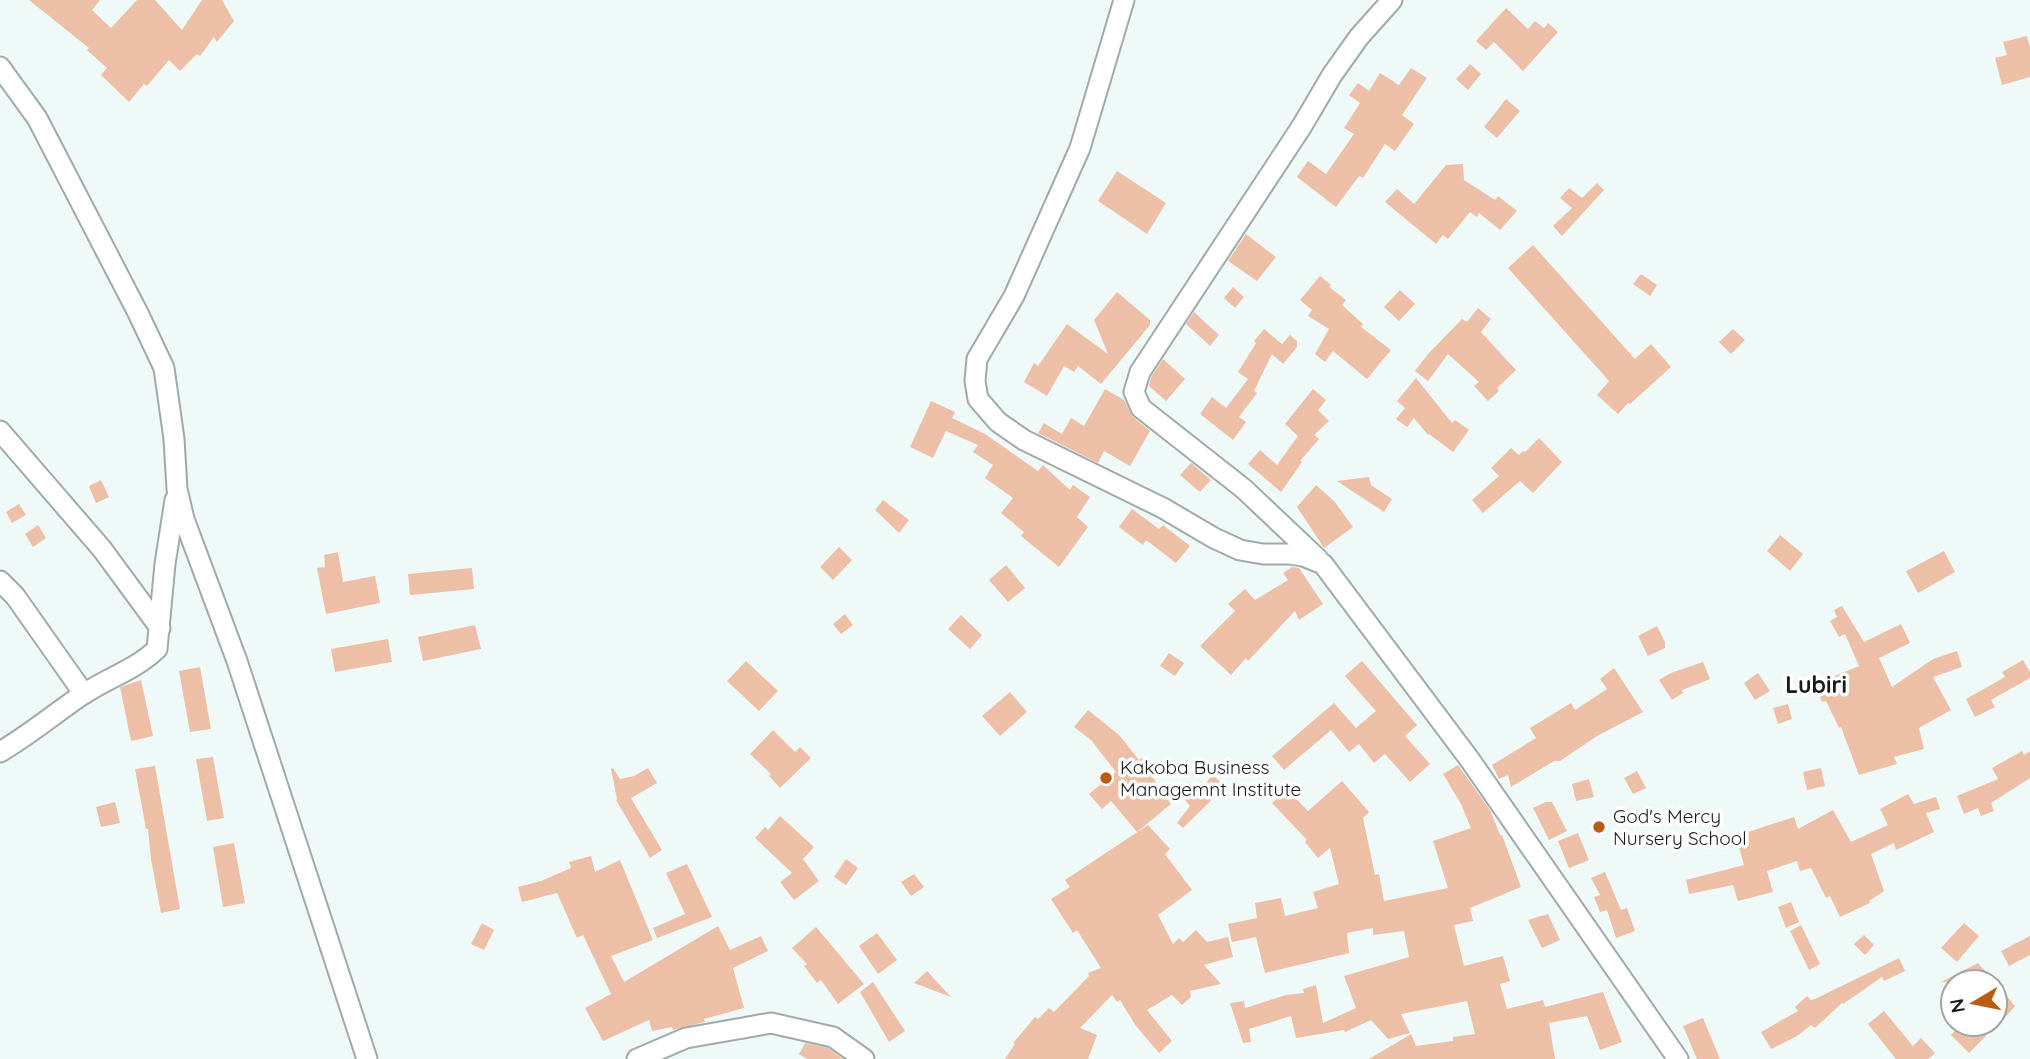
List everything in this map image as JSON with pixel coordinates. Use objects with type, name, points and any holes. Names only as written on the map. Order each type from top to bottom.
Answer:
[{"type":"street","points":[[1124,0],[1080,148],[1014,296],[977,359],[975,381],[978,399],[998,422],[1024,440],[1163,508],[1214,538],[1240,550],[1303,556],[1323,564]]},
{"type":"street","points":[[1392,0],[1359,37],[1332,75],[1302,126],[1140,372],[1134,392],[1141,408],[1244,489],[1323,564],[1470,761],[1678,1059]]},
{"type":"street","points":[[0,67],[37,118],[164,368],[174,439],[177,489],[184,519],[237,660],[367,1059]]},
{"type":"street","points":[[0,431],[102,549],[160,628]]},
{"type":"street","points":[[0,752],[32,733],[84,694],[144,661],[157,649],[165,564],[177,489]]},
{"type":"street","points":[[0,581],[15,596],[84,694]]},
{"type":"street","points":[[637,1059],[687,1038],[771,1023],[833,1037],[864,1059]]},
{"type":"building","points":[[29,0],[100,0],[92,10],[111,28],[137,0],[155,0],[182,30],[202,0],[222,0],[234,21],[217,42],[214,37],[200,56],[197,54],[180,71],[169,60],[129,102],[101,75],[107,68],[87,50],[89,48]]},
{"type":"building","points":[[1506,8],[1528,29],[1535,21],[1544,28],[1548,23],[1558,32],[1523,71],[1494,42],[1486,50],[1476,41]]},
{"type":"building","points":[[2027,36],[2030,48],[2030,77],[2002,85],[1995,58],[2007,55],[2003,42]]},
{"type":"building","points":[[1470,64],[1481,74],[1468,90],[1456,79]]},
{"type":"building","points":[[1411,68],[1427,78],[1402,115],[1414,124],[1395,151],[1385,144],[1363,178],[1359,176],[1336,207],[1297,177],[1308,161],[1326,174],[1354,134],[1344,128],[1360,103],[1349,95],[1358,83],[1369,91],[1380,73],[1399,85]]},
{"type":"building","points":[[1506,99],[1520,111],[1497,138],[1484,127]]},
{"type":"building","points":[[1463,164],[1464,180],[1495,200],[1498,196],[1517,211],[1500,230],[1479,213],[1477,217],[1470,212],[1448,239],[1443,235],[1436,244],[1385,202],[1397,189],[1414,204],[1446,165]]},
{"type":"building","points":[[1117,171],[1166,203],[1147,234],[1098,201]]},
{"type":"building","points":[[1597,183],[1604,190],[1562,236],[1553,226],[1572,208],[1560,198],[1569,188],[1582,198]]},
{"type":"building","points":[[1246,234],[1276,257],[1257,281],[1228,261]]},
{"type":"building","points":[[1533,245],[1635,359],[1651,344],[1671,367],[1618,414],[1597,395],[1609,381],[1508,268]]},
{"type":"building","points":[[1641,274],[1657,285],[1650,296],[1633,284]]},
{"type":"building","points":[[1320,276],[1346,300],[1342,305],[1363,324],[1361,327],[1391,350],[1367,379],[1333,351],[1325,362],[1315,354],[1329,329],[1308,316],[1312,310],[1300,300]]},
{"type":"building","points":[[1233,287],[1244,297],[1235,308],[1224,298]]},
{"type":"building","points":[[1400,290],[1415,304],[1399,321],[1384,307]]},
{"type":"building","points":[[1117,292],[1150,320],[1150,325],[1101,384],[1078,366],[1074,372],[1064,366],[1047,396],[1024,382],[1034,363],[1038,366],[1067,324],[1108,354],[1094,320]]},
{"type":"building","points":[[1478,308],[1491,319],[1481,332],[1516,370],[1488,401],[1474,386],[1479,382],[1448,354],[1428,381],[1415,371],[1462,319],[1467,322]]},
{"type":"building","points":[[1194,312],[1219,335],[1210,346],[1186,324]]},
{"type":"building","points":[[1264,329],[1282,344],[1290,335],[1297,341],[1297,347],[1283,364],[1272,354],[1254,391],[1257,393],[1239,417],[1246,422],[1233,440],[1200,414],[1212,397],[1226,408],[1248,379],[1238,372],[1256,343],[1254,341]]},
{"type":"building","points":[[1733,329],[1745,340],[1731,354],[1719,342]]},
{"type":"building","points":[[1163,359],[1185,379],[1166,401],[1149,386],[1151,377]]},
{"type":"building","points":[[1416,378],[1452,423],[1455,420],[1469,430],[1453,452],[1428,435],[1414,418],[1407,427],[1396,419],[1405,408],[1397,401]]},
{"type":"building","points":[[1105,389],[1124,400],[1133,417],[1150,431],[1130,466],[1104,451],[1098,463],[1038,433],[1044,423],[1062,434],[1071,418],[1084,426]]},
{"type":"building","points":[[1313,389],[1326,400],[1318,410],[1329,421],[1314,435],[1319,439],[1300,461],[1302,462],[1281,492],[1248,464],[1260,450],[1277,465],[1298,436],[1285,424]]},
{"type":"building","points":[[931,401],[955,412],[952,418],[985,434],[1038,471],[1043,465],[1070,490],[1073,485],[1090,497],[1077,517],[1088,527],[1059,567],[1021,536],[1024,532],[1001,513],[1013,498],[985,478],[993,465],[973,452],[978,445],[946,431],[933,458],[910,447]]},
{"type":"building","points":[[1539,438],[1562,462],[1533,493],[1520,481],[1483,513],[1472,500],[1499,476],[1491,468],[1511,448],[1519,455]]},
{"type":"building","points":[[1191,463],[1211,480],[1200,492],[1180,475]]},
{"type":"building","points":[[1369,477],[1371,485],[1392,499],[1384,512],[1337,481]]},
{"type":"building","points":[[101,480],[109,497],[96,503],[89,486]]},
{"type":"building","points":[[1316,485],[1335,502],[1353,527],[1324,548],[1297,507]]},
{"type":"building","points":[[883,500],[909,520],[899,533],[875,510]]},
{"type":"building","points":[[19,504],[26,515],[12,523],[6,512]]},
{"type":"building","points":[[1132,509],[1159,529],[1163,525],[1190,546],[1176,563],[1146,540],[1143,545],[1119,527]]},
{"type":"building","points":[[38,525],[46,538],[33,547],[25,534]]},
{"type":"building","points":[[1780,535],[1803,554],[1790,571],[1767,551]]},
{"type":"building","points":[[839,547],[852,560],[833,580],[820,567]]},
{"type":"building","points":[[1944,551],[1955,572],[1918,593],[1906,571]]},
{"type":"building","points":[[338,552],[343,582],[375,576],[380,603],[326,614],[317,568],[325,567],[324,555]]},
{"type":"building","points":[[1006,565],[1025,588],[1008,602],[989,580]]},
{"type":"building","points":[[1292,567],[1299,568],[1323,604],[1299,620],[1295,611],[1248,661],[1246,658],[1231,675],[1200,646],[1235,611],[1228,604],[1245,589],[1255,600],[1288,580],[1283,573]]},
{"type":"building","points":[[472,568],[474,589],[410,595],[408,574]]},
{"type":"building","points":[[1842,606],[1864,642],[1901,624],[1910,643],[1879,658],[1892,687],[1933,659],[1957,651],[1962,667],[1933,677],[1951,710],[1919,728],[1924,749],[1894,757],[1897,764],[1859,775],[1841,727],[1839,728],[1826,701],[1822,702],[1815,684],[1859,666],[1845,634],[1839,637],[1830,621],[1837,617],[1834,610]]},
{"type":"building","points":[[845,614],[853,625],[841,634],[833,624]]},
{"type":"building","points":[[961,615],[982,635],[970,649],[948,629]]},
{"type":"building","points":[[475,625],[481,649],[423,661],[418,637]]},
{"type":"building","points":[[1657,626],[1665,648],[1648,656],[1638,636]]},
{"type":"building","points":[[388,639],[392,662],[335,672],[331,649]]},
{"type":"building","points":[[1169,653],[1184,663],[1175,676],[1160,666]]},
{"type":"building","points":[[2023,660],[2030,672],[2030,678],[1991,700],[1995,707],[1975,717],[1966,699],[2005,677],[2002,672]]},
{"type":"building","points":[[746,661],[778,691],[759,711],[727,681]]},
{"type":"building","points":[[1362,661],[1417,725],[1405,736],[1430,764],[1410,782],[1385,754],[1374,763],[1359,744],[1349,752],[1331,730],[1284,770],[1272,756],[1334,703],[1356,728],[1376,711],[1345,676]]},
{"type":"building","points":[[1703,662],[1710,679],[1682,690],[1683,693],[1672,700],[1659,680]]},
{"type":"building","points":[[200,667],[211,729],[190,732],[179,671]]},
{"type":"building","points":[[1614,668],[1643,712],[1511,787],[1508,775],[1499,779],[1492,765],[1536,738],[1530,728],[1571,703],[1575,710],[1607,689],[1600,679]]},
{"type":"building","points":[[1758,673],[1770,691],[1755,700],[1744,683]]},
{"type":"building","points":[[141,680],[153,736],[131,741],[120,687]]},
{"type":"building","points":[[1010,692],[1027,712],[1000,736],[982,716]]},
{"type":"building","points":[[1788,704],[1792,719],[1778,724],[1773,708]]},
{"type":"building","points":[[1088,710],[1119,735],[1139,760],[1142,758],[1171,804],[1137,832],[1111,801],[1102,809],[1089,794],[1116,772],[1091,740],[1074,727]]},
{"type":"building","points":[[773,730],[795,752],[800,747],[811,758],[780,788],[769,776],[771,774],[750,754]]},
{"type":"building","points":[[2022,751],[2024,755],[2030,751],[2030,778],[1991,803],[1994,811],[1981,816],[1978,808],[1964,814],[1957,796],[1998,779],[1992,768]]},
{"type":"building","points":[[213,757],[224,818],[207,821],[196,759]]},
{"type":"building","points":[[1458,765],[1490,810],[1521,887],[1470,908],[1473,921],[1454,925],[1464,966],[1503,956],[1510,981],[1500,984],[1507,1009],[1543,1000],[1545,1007],[1603,992],[1622,1042],[1600,1050],[1587,1016],[1549,1023],[1555,1059],[1369,1059],[1411,1034],[1416,1046],[1453,1041],[1453,1037],[1475,1034],[1467,1001],[1401,1014],[1410,1033],[1388,1039],[1371,1020],[1345,1032],[1344,1030],[1296,1038],[1291,1016],[1249,1029],[1251,1042],[1243,1043],[1230,1003],[1244,1001],[1245,1008],[1286,995],[1304,993],[1303,989],[1316,985],[1323,1023],[1356,1008],[1344,976],[1409,957],[1404,931],[1373,935],[1373,928],[1347,933],[1349,953],[1265,973],[1256,937],[1232,942],[1228,924],[1257,918],[1255,903],[1281,898],[1285,916],[1318,908],[1313,892],[1339,884],[1330,848],[1318,858],[1305,842],[1307,840],[1272,803],[1287,789],[1308,811],[1342,781],[1369,812],[1363,818],[1375,875],[1379,874],[1384,901],[1448,888],[1433,841],[1471,828],[1461,804],[1443,774]]},
{"type":"building","points":[[155,766],[180,909],[161,913],[148,829],[135,769]]},
{"type":"building","points":[[613,768],[620,779],[634,776],[648,768],[657,783],[631,798],[662,850],[650,858],[616,800]]},
{"type":"building","points":[[1821,768],[1825,786],[1807,790],[1803,772]]},
{"type":"building","points":[[1637,771],[1646,788],[1633,794],[1624,778]]},
{"type":"building","points":[[1212,775],[1226,786],[1183,828],[1177,823],[1190,806],[1178,791],[1189,782],[1199,793]]},
{"type":"building","points":[[1589,779],[1594,797],[1576,801],[1572,784]]},
{"type":"building","points":[[1908,794],[1914,804],[1936,797],[1940,809],[1926,813],[1934,832],[1896,850],[1894,843],[1871,854],[1884,891],[1869,901],[1870,903],[1840,917],[1830,896],[1826,898],[1811,868],[1800,871],[1797,861],[1767,871],[1773,892],[1738,901],[1733,885],[1689,894],[1686,880],[1744,865],[1736,836],[1794,817],[1798,829],[1833,810],[1851,842],[1888,825],[1880,809]]},
{"type":"building","points":[[115,802],[120,823],[101,827],[96,807]]},
{"type":"building","points":[[1552,802],[1567,831],[1549,840],[1533,808]]},
{"type":"building","points":[[780,816],[814,847],[803,859],[819,881],[794,900],[780,882],[792,873],[755,838],[765,827],[768,830]]},
{"type":"building","points":[[1148,825],[1170,849],[1165,854],[1192,890],[1158,915],[1173,944],[1179,938],[1183,942],[1196,930],[1207,942],[1228,937],[1233,957],[1204,965],[1221,984],[1190,991],[1191,997],[1182,1005],[1172,995],[1147,1010],[1172,1041],[1159,1053],[1136,1026],[1120,1000],[1117,1002],[1112,995],[1080,1028],[1097,1035],[1088,1059],[1005,1059],[1015,1044],[1013,1043],[1035,1017],[1038,1019],[1049,1008],[1054,1012],[1089,976],[1088,973],[1101,968],[1077,930],[1073,933],[1051,899],[1070,887],[1065,880]]},
{"type":"building","points":[[1578,833],[1589,860],[1569,868],[1558,841]]},
{"type":"building","points":[[234,843],[245,903],[223,907],[213,847]]},
{"type":"building","points":[[591,856],[595,872],[620,860],[653,940],[611,956],[624,982],[718,926],[730,950],[761,936],[768,951],[733,968],[744,1008],[673,1030],[672,1027],[652,1031],[649,1020],[603,1041],[585,1008],[611,994],[583,935],[577,938],[557,893],[522,902],[518,887],[541,881],[571,868],[569,862]]},
{"type":"building","points":[[846,859],[858,868],[846,885],[834,877]]},
{"type":"building","points":[[687,864],[712,917],[657,938],[653,928],[685,914],[666,873]]},
{"type":"building","points":[[1605,872],[1621,910],[1627,908],[1635,931],[1616,938],[1607,910],[1600,912],[1594,897],[1600,895],[1591,878]]},
{"type":"building","points":[[914,874],[924,887],[911,896],[901,882]]},
{"type":"building","points":[[1791,902],[1799,922],[1786,928],[1778,907]]},
{"type":"building","points":[[1548,914],[1560,940],[1542,948],[1528,920]]},
{"type":"building","points":[[482,923],[494,930],[484,950],[471,944]]},
{"type":"building","points":[[1964,923],[1979,936],[1957,962],[1941,948]]},
{"type":"building","points":[[1801,925],[1820,964],[1809,970],[1790,931]]},
{"type":"building","points":[[816,927],[864,984],[838,1004],[821,980],[817,983],[804,966],[807,964],[792,948]]},
{"type":"building","points":[[877,933],[897,960],[878,974],[859,946]]},
{"type":"building","points":[[1864,935],[1874,945],[1865,955],[1854,944]]},
{"type":"building","points":[[2030,936],[2030,955],[2009,966],[2001,951]]},
{"type":"building","points":[[1899,958],[1905,971],[1884,981],[1882,977],[1842,1003],[1815,1028],[1811,1025],[1797,1036],[1771,1049],[1761,1032],[1798,1011],[1795,1007],[1807,996],[1811,1000],[1815,999]]},
{"type":"building","points":[[1978,963],[1982,968],[1968,968]]},
{"type":"building","points":[[927,971],[951,997],[914,983]]},
{"type":"building","points":[[873,982],[905,1031],[889,1042],[860,992]]},
{"type":"building","points":[[2009,999],[2015,1006],[2009,1013]]},
{"type":"building","points":[[1884,1011],[1913,1046],[1921,1038],[1935,1053],[1928,1059],[1896,1059],[1868,1024]]},
{"type":"building","points":[[1703,1018],[1720,1059],[1697,1059],[1683,1026]]},
{"type":"building","points":[[1954,1038],[1984,1038],[1969,1053]]},
{"type":"building","points":[[805,1043],[828,1048],[843,1059],[807,1059],[799,1054]]},
{"type":"place","name":"Kakoba Business Managemnt Institute","points":[[1106,778]]},
{"type":"place","name":"God's Mercy Nursery School","points":[[1599,827]]},
{"type":"district","name":"Lubiri","points":[[1816,685]]}]
